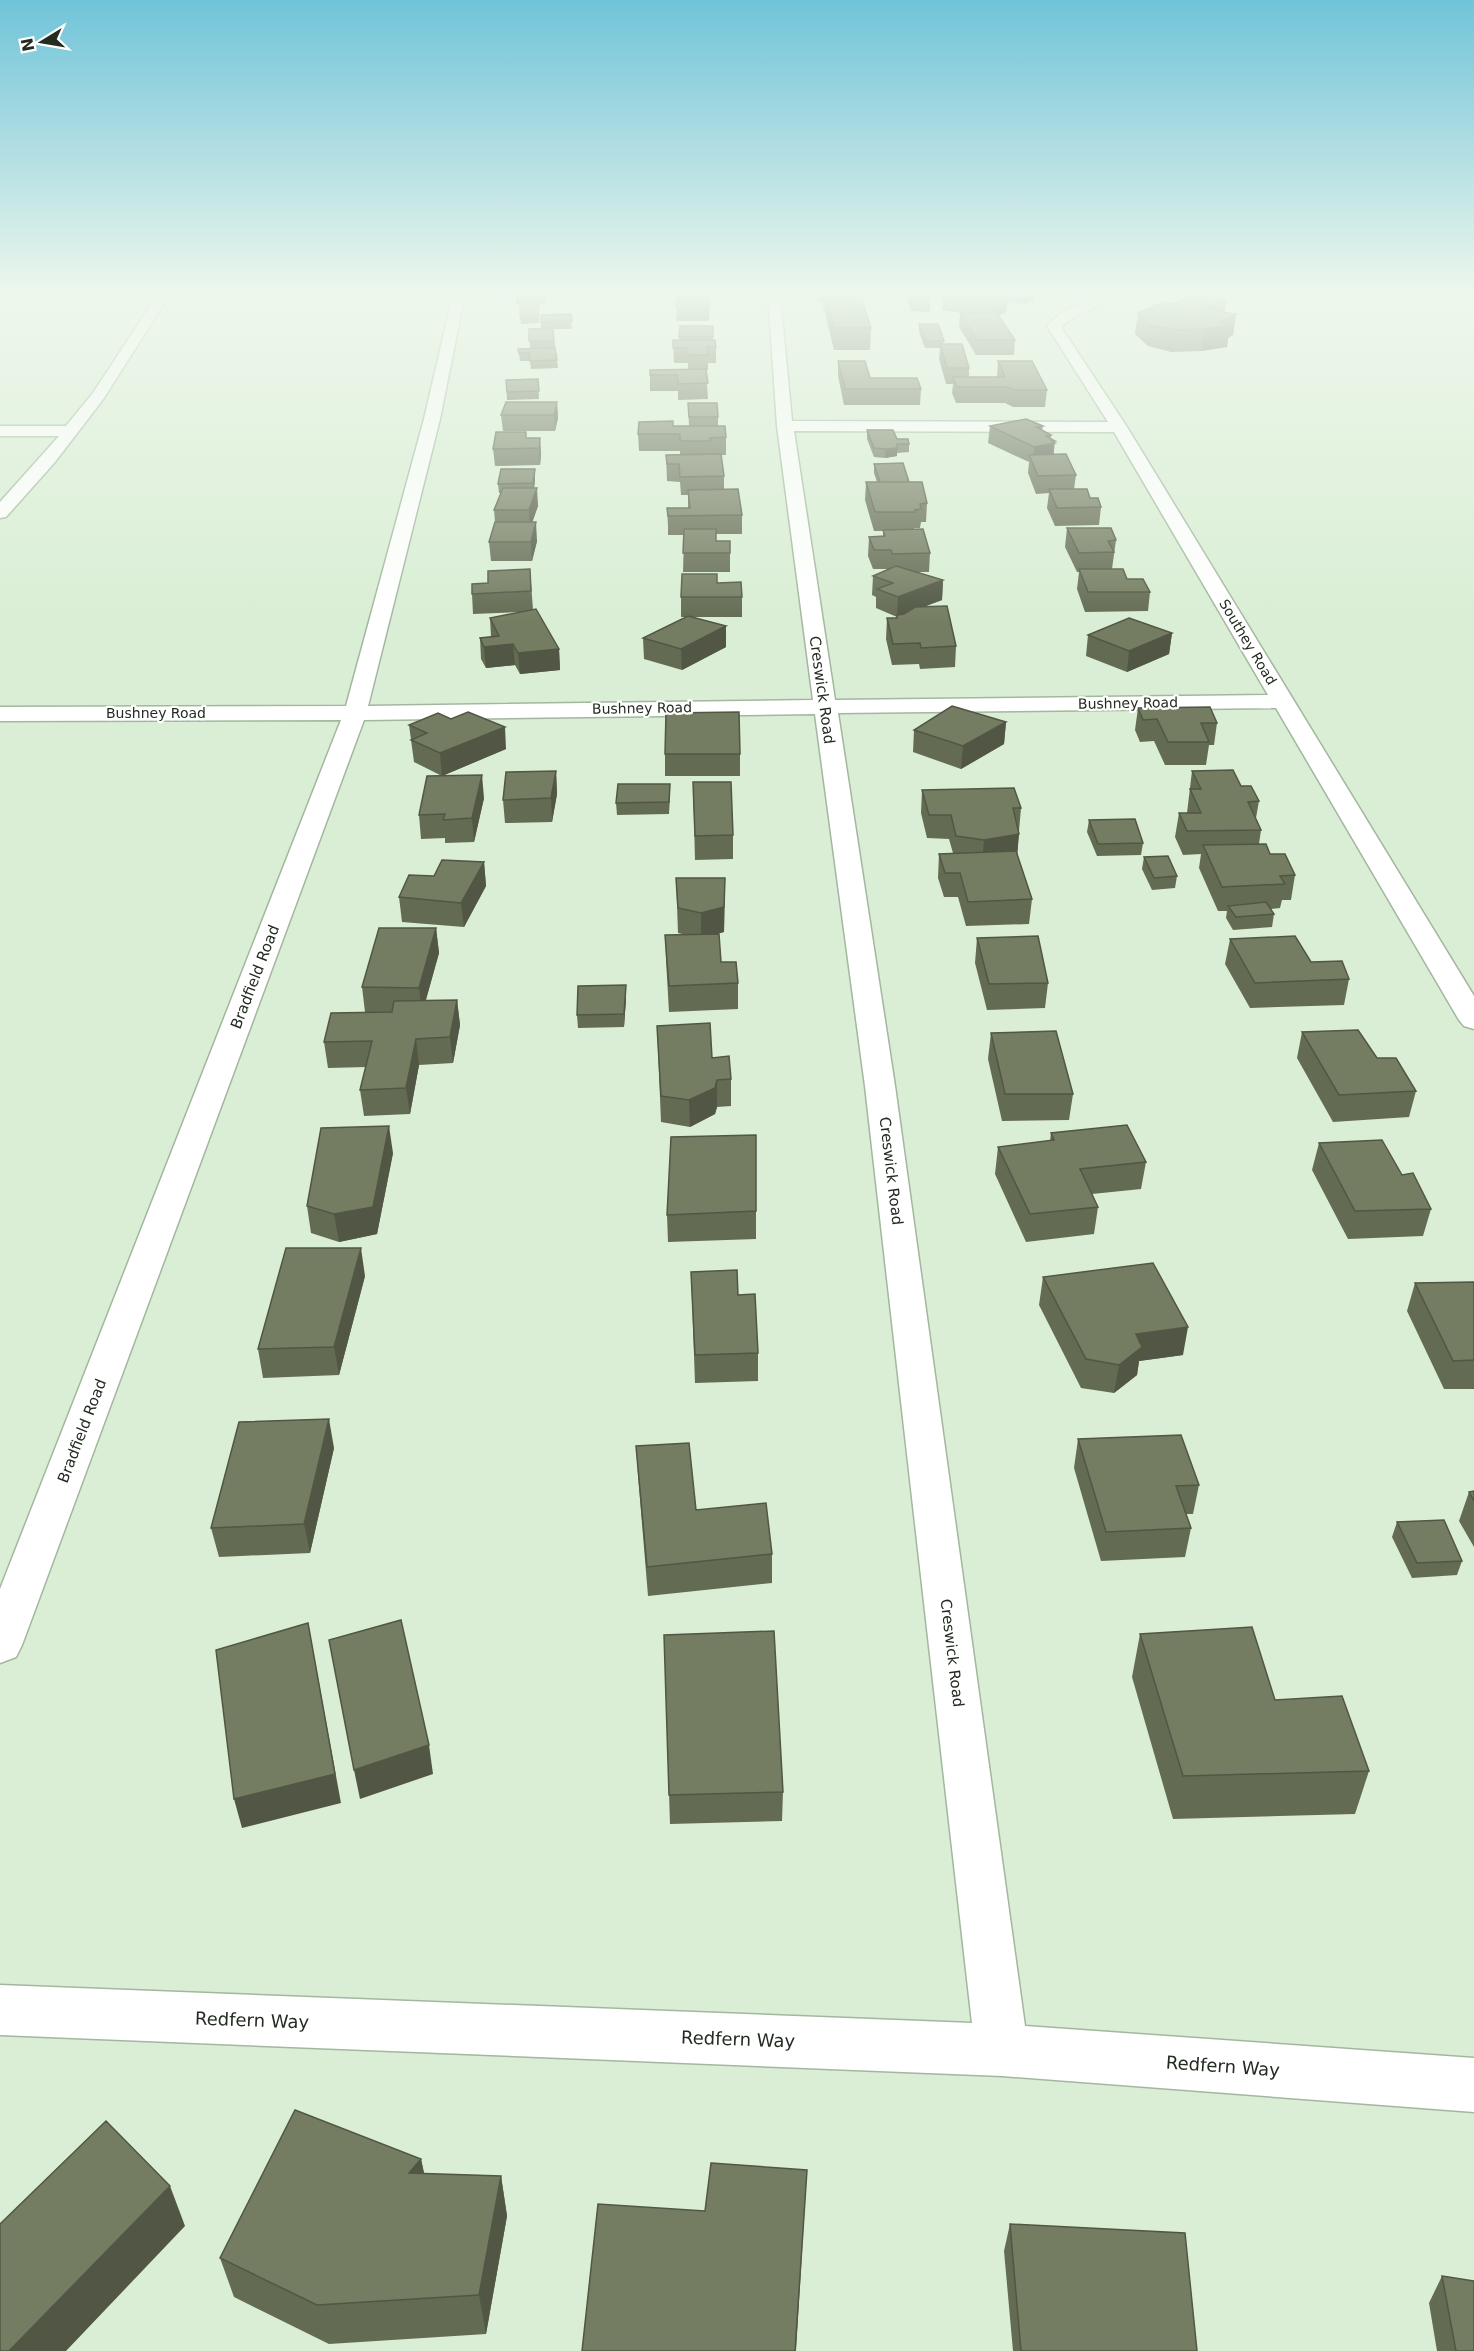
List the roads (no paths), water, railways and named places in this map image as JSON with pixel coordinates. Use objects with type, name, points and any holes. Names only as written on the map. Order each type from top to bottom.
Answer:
[{"type":"street","points":[[0,513],[72,431],[92,404]]},
{"type":"street","name":"Bradfield Road","points":[[0,1645],[355,713],[435,404]]},
{"type":"street","name":"Creswick Road","points":[[783,404],[881,1098],[1002,2050]]},
{"type":"street","name":"Southey Road","points":[[1104,404],[1474,1020]]},
{"type":"street","points":[[785,426],[1119,427]]},
{"type":"street","points":[[0,431],[72,431]]},
{"type":"street","name":"Bushney Road","points":[[0,714],[355,713],[1284,701]]},
{"type":"street","name":"Redfern Way","points":[[0,2010],[1002,2050],[1474,2085]]}]
